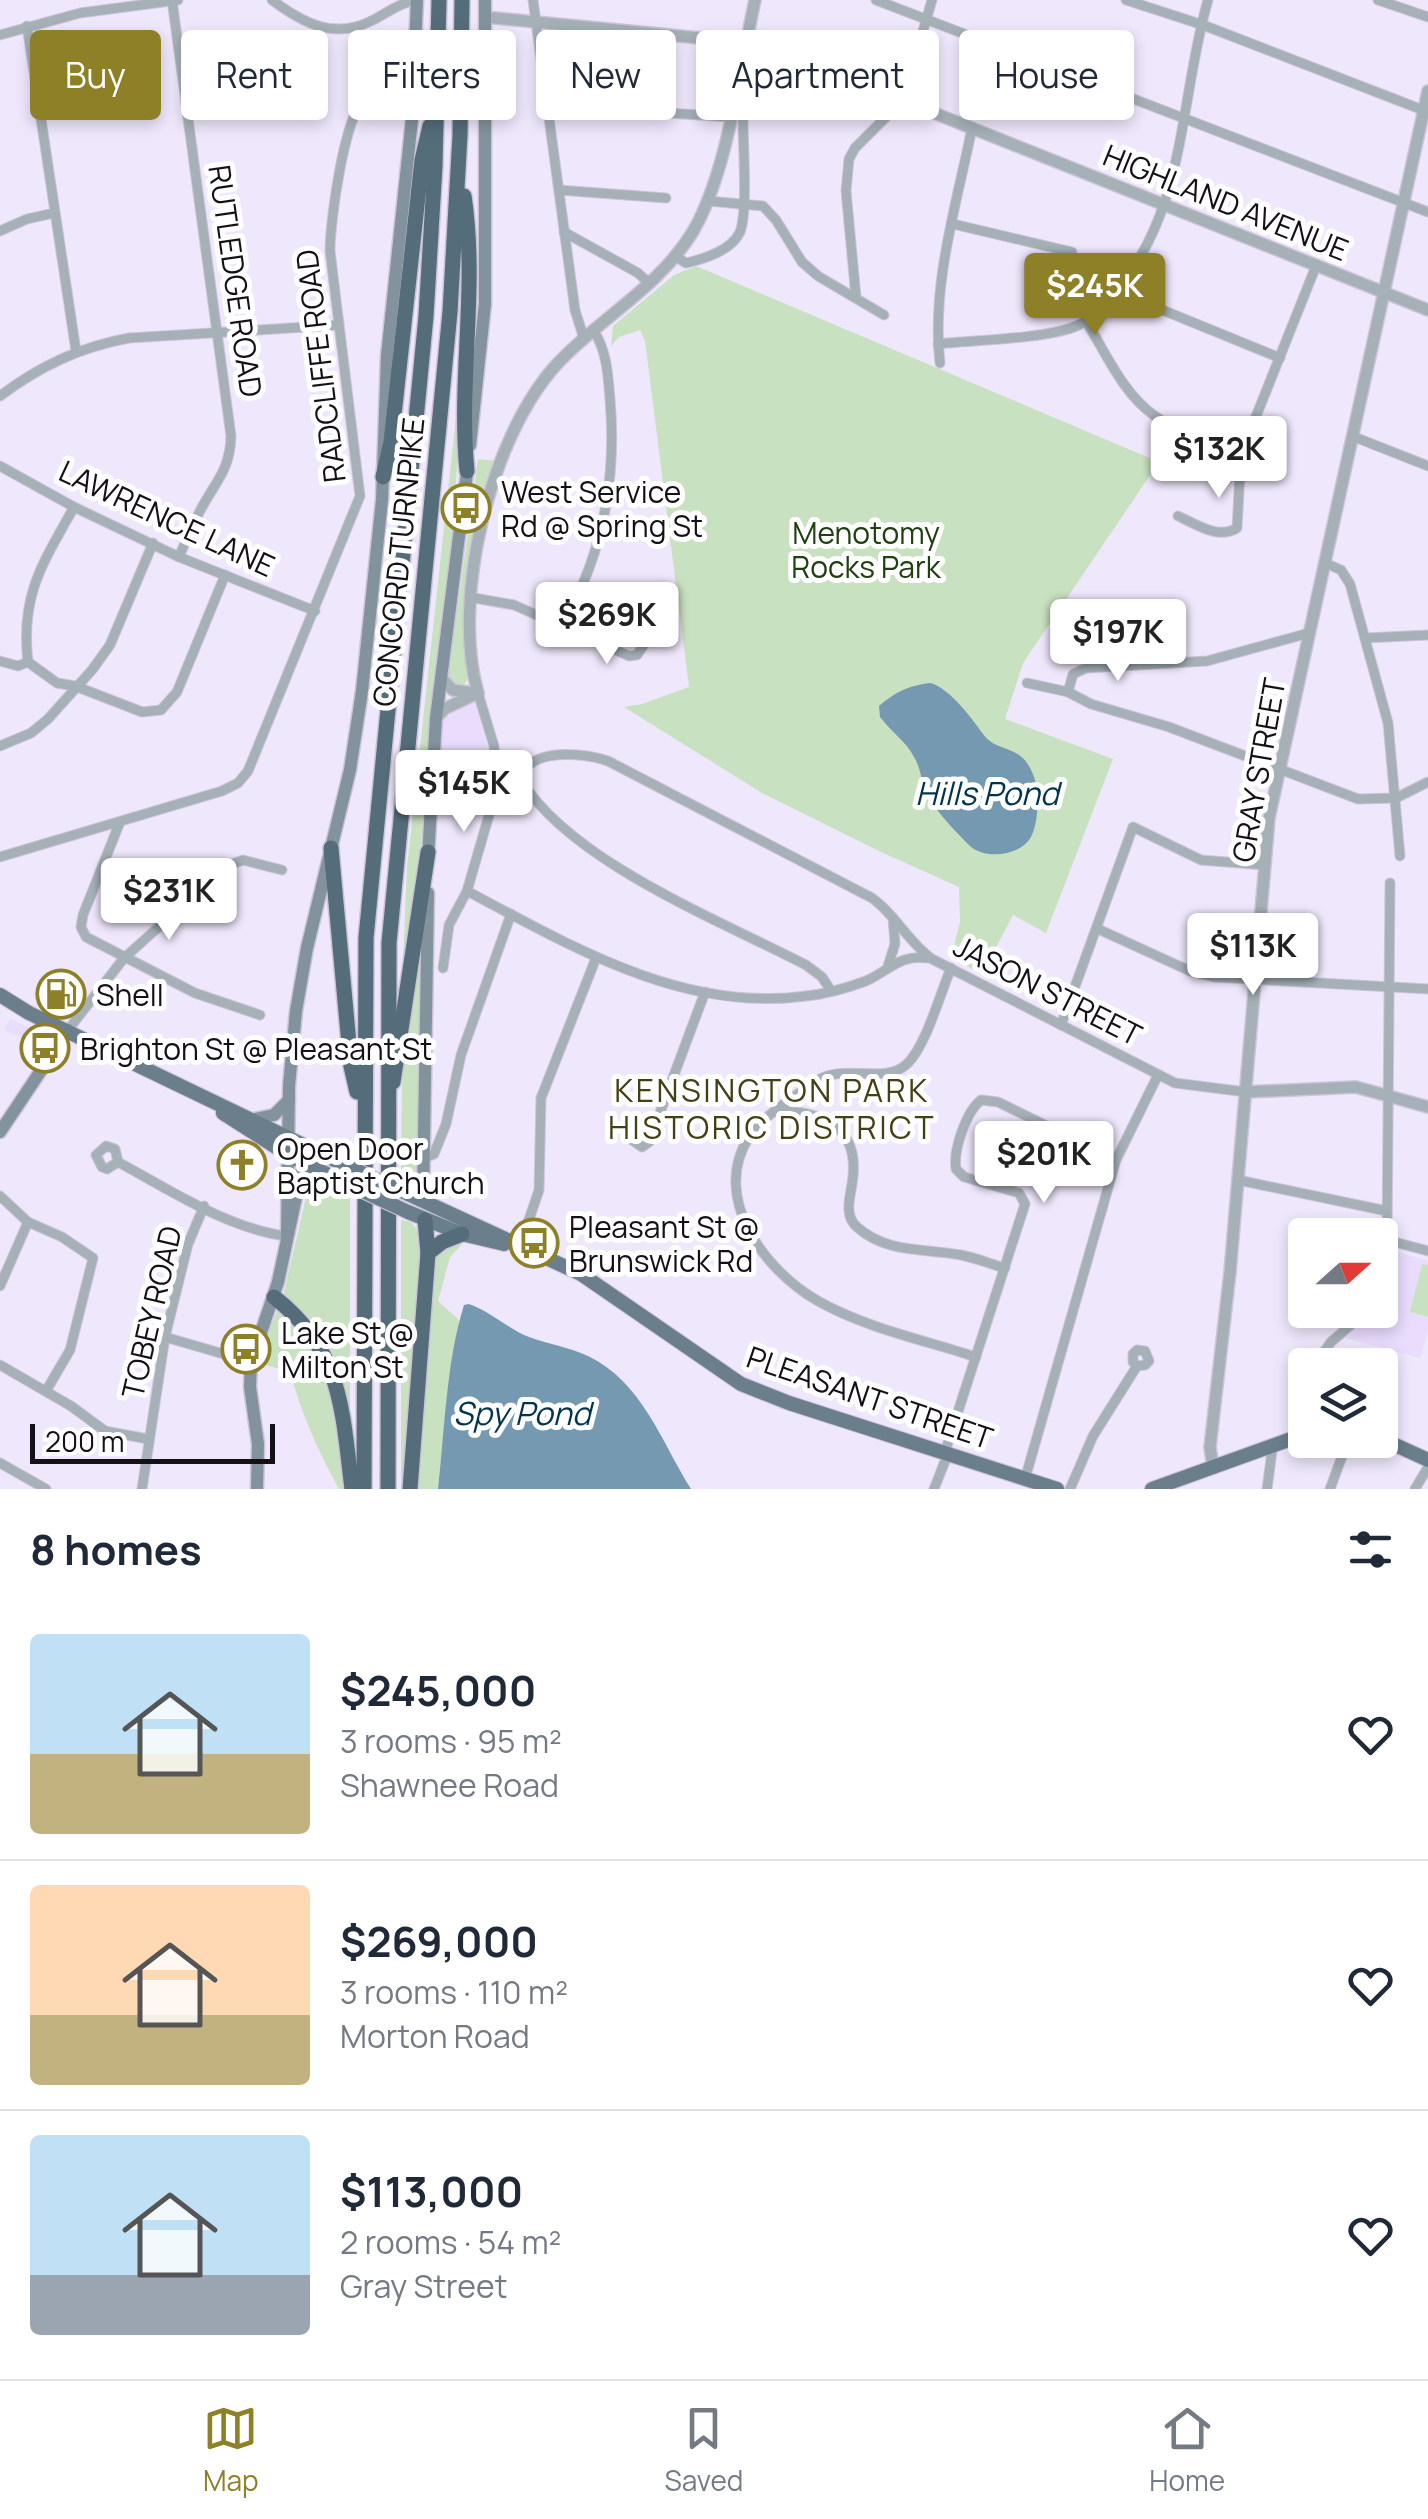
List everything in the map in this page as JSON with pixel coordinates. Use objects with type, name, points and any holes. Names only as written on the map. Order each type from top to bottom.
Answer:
[{"type":"highway","name":"CONCORD TURNPIKE","points":[[439,0],[439,30]]},
{"type":"highway","name":"CONCORD TURNPIKE","points":[[388,1489],[387,972],[392,884],[445,371],[459,164],[462,0]]},
{"type":"highway","points":[[382,478],[391,442],[422,160],[432,120]]},
{"type":"highway","name":"CONCORD TURNPIKE","points":[[364,1489],[368,908],[423,360],[437,120]]},
{"type":"highway","points":[[459,164],[468,222],[470,273],[463,430],[467,471]]},
{"type":"highway","points":[[331,848],[351,1066],[364,1120]]},
{"type":"highway","points":[[387,1110],[399,1058],[428,852]]},
{"type":"highway","points":[[410,1489],[428,1253],[425,1220]]},
{"type":"highway","points":[[428,1253],[462,1234]]},
{"type":"highway","points":[[274,1296],[305,1324],[331,1366],[341,1401],[352,1489]]},
{"type":"main road","name":"CONCORD TURNPIKE","points":[[416,0],[416,30]]},
{"type":"main road","name":"CONCORD TURNPIKE","points":[[415,1197],[423,1159],[428,852],[436,718],[485,319],[485,0]]},
{"type":"main road","name":"CONCORD TURNPIKE","points":[[295,1140],[289,1100],[300,981],[360,708],[382,478],[386,369],[411,120]]},
{"type":"main road","name":"PLEASANT STREET","points":[[0,995],[29,1014],[204,1100],[254,1120],[598,1285],[741,1384],[1057,1489]]},
{"type":"main road","points":[[0,1132],[68,1030]]},
{"type":"main road","name":"PLEASANT STREET","points":[[204,1100],[290,1156],[343,1182],[462,1234],[520,1247]]},
{"type":"main road","points":[[254,1120],[274,1115],[289,1100]]},
{"type":"main road","points":[[287,1236],[290,1156],[295,1140]]},
{"type":"main road","points":[[257,1489],[258,1444],[250,1386],[251,1362],[274,1296],[305,1164],[295,1140]]},
{"type":"main road","points":[[415,1197],[425,1220]]},
{"type":"main road","points":[[1152,1489],[1288,1439]]},
{"type":"main road","points":[[1398,1448],[1428,1464]]},
{"type":"street","points":[[0,35],[80,13],[174,0]]},
{"type":"street","name":"RUTLEDGE ROAD","points":[[174,0],[206,262],[219,332],[230,458],[200,510],[180,557]]},
{"type":"street","points":[[272,0],[319,28],[336,30],[359,27],[416,0]]},
{"type":"street","points":[[533,0],[537,30]]},
{"type":"street","points":[[748,30],[755,0]]},
{"type":"street","points":[[876,0],[1428,212]]},
{"type":"street","points":[[924,30],[932,0]]},
{"type":"street","points":[[1126,0],[1426,112]]},
{"type":"street","points":[[938,344],[1063,330],[1086,321],[1118,290],[1148,250],[1165,205],[1208,0]]},
{"type":"street","points":[[1378,0],[1428,17]]},
{"type":"street","name":"HIGHLAND AVENUE","points":[[485,17],[696,36]]},
{"type":"street","points":[[27,26],[76,351]]},
{"type":"street","name":"GRAY STREET","points":[[1213,1468],[1210,1447],[1269,818],[1428,91]]},
{"type":"street","name":"HIGHLAND AVENUE","points":[[939,115],[1428,310]]},
{"type":"street","name":"RADCLIFFE ROAD","points":[[120,822],[222,792],[238,783],[251,766],[360,496],[330,235],[352,120]]},
{"type":"street","points":[[549,120],[575,310],[608,372],[613,441],[602,531],[593,563],[562,626]]},
{"type":"street","points":[[443,968],[449,924],[467,891],[496,785],[491,735],[469,648],[469,597],[482,522],[516,428],[548,375],[650,284],[675,256],[708,200],[728,120]]},
{"type":"street","points":[[675,256],[686,264],[729,245],[741,229],[743,120]]},
{"type":"street","points":[[856,297],[846,190],[849,159],[883,120]]},
{"type":"street","points":[[940,363],[941,293],[972,128]]},
{"type":"street","points":[[559,190],[666,198]]},
{"type":"street","points":[[708,200],[758,204],[768,210],[802,262],[818,276],[884,315]]},
{"type":"street","points":[[0,231],[54,213]]},
{"type":"street","points":[[953,224],[1072,252]]},
{"type":"street","points":[[564,232],[638,273],[650,284]]},
{"type":"street","points":[[1178,516],[1225,534],[1237,528],[1242,454],[1316,266]]},
{"type":"street","points":[[1107,282],[1280,358]]},
{"type":"street","points":[[1086,321],[1125,385],[1144,408],[1169,425],[1242,454]]},
{"type":"street","points":[[0,396],[47,364],[76,351],[129,338],[340,325]]},
{"type":"street","points":[[1352,436],[1427,463]]},
{"type":"street","name":"LAWRENCE LANE","points":[[0,466],[74,507],[180,557],[315,611]]},
{"type":"street","points":[[74,507],[47,555],[24,626],[28,662],[57,682],[142,712],[166,707],[177,692],[226,575]]},
{"type":"street","points":[[0,746],[39,726],[92,670],[110,644],[153,543]]},
{"type":"street","points":[[1324,563],[1342,570],[1346,576],[1388,723],[1400,856]]},
{"type":"street","points":[[469,597],[510,603],[605,645]]},
{"type":"street","points":[[1068,692],[1073,674],[1086,668],[1208,661],[1309,633]]},
{"type":"street","points":[[1365,638],[1428,634]]},
{"type":"street","points":[[0,660],[18,666],[28,662]]},
{"type":"street","points":[[441,678],[453,690],[478,692]]},
{"type":"street","points":[[1027,683],[1068,692],[1091,704],[1169,728],[1358,798],[1396,798],[1428,782]]},
{"type":"street","points":[[436,718],[444,709],[478,692]]},
{"type":"street","name":"JASON STREET","points":[[496,785],[510,785],[533,764],[564,755],[608,762],[872,898],[932,959],[1158,1075],[1187,1086],[1246,1092],[1338,1086],[1428,1107]]},
{"type":"street","name":"JASON STREET","points":[[497,771],[522,777]]},
{"type":"street","points":[[522,777],[550,816],[588,849],[806,965],[831,991]]},
{"type":"street","points":[[0,857],[120,822]]},
{"type":"street","points":[[120,822],[86,905],[81,927],[86,937],[195,993],[260,1015]]},
{"type":"street","points":[[1061,1024],[1133,827],[1201,860],[1264,866]]},
{"type":"street","points":[[68,1030],[124,958],[234,862],[255,862],[282,870]]},
{"type":"street","points":[[1387,1218],[1390,884]]},
{"type":"street","points":[[467,891],[596,958],[642,976],[705,992],[792,998],[869,979],[907,957],[932,959]]},
{"type":"street","points":[[423,1159],[434,1154],[443,1133],[461,1055],[511,914]]},
{"type":"street","points":[[888,966],[896,938],[892,916]]},
{"type":"street","points":[[1098,929],[1190,971],[1214,976],[1428,989]]},
{"type":"street","points":[[520,1247],[539,1190],[540,1098],[596,958]]},
{"type":"street","points":[[951,968],[919,1046],[907,1064],[892,1072],[830,1074],[776,1111],[748,1138],[737,1174],[740,1211],[766,1257],[802,1292],[834,1309],[976,1357]]},
{"type":"street","points":[[657,1120],[705,992]]},
{"type":"street","points":[[1024,1480],[1116,1160],[1158,1075]]},
{"type":"street","points":[[934,1489],[1024,1210],[1023,1198],[1014,1190],[958,1174],[954,1163],[976,1102],[998,1102],[1116,1160]]},
{"type":"street","points":[[776,1111],[814,1113],[841,1132],[854,1163],[850,1217],[864,1232],[904,1249],[960,1255],[1006,1268]]},
{"type":"street","points":[[118,1162],[250,1228],[287,1236]]},
{"type":"street","points":[[1238,1180],[1387,1211]]},
{"type":"street","points":[[0,1196],[28,1222],[62,1237],[93,1258],[70,1350],[46,1391]]},
{"type":"street","name":"TOBEY ROAD","points":[[142,1489],[165,1337],[188,1244],[204,1206]]},
{"type":"street","points":[[0,1286],[28,1222]]},
{"type":"street","points":[[1398,1243],[1428,1252]]},
{"type":"street","points":[[1327,1348],[1347,1328]]},
{"type":"street","points":[[165,1337],[251,1362]]},
{"type":"street","points":[[0,1365],[104,1431],[148,1439]]},
{"type":"street","points":[[1070,1489],[1093,1436],[1137,1366]]},
{"type":"street","points":[[1267,1489],[1273,1444]]},
{"type":"street","points":[[1330,1489],[1341,1458]]},
{"type":"street","points":[[0,1463],[46,1489]]},
{"type":"street","points":[[1415,1489],[1428,1464]]},
{"type":"shaded area","points":[[477,701],[491,764],[491,802],[435,796],[443,714]]},
{"type":"shaded area","points":[[10,1019],[42,1034],[42,1046],[4,1030]]},
{"type":"shaded area","points":[[1398,1252],[1428,1261],[1428,1331],[1420,1358],[1398,1352],[1398,1348],[1346,1338],[1357,1328],[1398,1328]]},
{"type":"green space","name":"Menotomy Rocks Park","points":[[696,266],[1159,462],[1023,663],[1005,719],[1113,759],[1046,933],[1013,915],[982,974],[951,958],[960,922],[959,887],[762,793],[624,707],[689,687],[645,341],[640,330],[619,337],[611,346],[613,326],[674,275]]},
{"type":"green space","points":[[465,334],[453,531],[427,754],[418,883],[402,984],[407,868]]},
{"type":"green space","points":[[478,459],[498,461],[468,572],[463,626],[468,678],[464,685],[456,686],[448,678]]},
{"type":"green space","points":[[422,944],[418,1177],[406,1183],[401,1180],[402,1075],[417,950]]},
{"type":"green space","points":[[314,1183],[326,1184],[350,1198],[350,1421],[328,1352],[311,1326],[283,1296],[308,1189]]},
{"type":"green space","points":[[401,1220],[411,1222],[424,1238],[405,1489],[401,1489]]},
{"type":"green space","points":[[462,1244],[450,1257],[438,1301],[459,1320],[459,1328],[449,1375],[438,1489],[415,1489],[432,1263],[437,1252]]},
{"type":"green space","points":[[1422,1264],[1428,1265],[1428,1317],[1410,1312]]},
{"type":"green space","points":[[279,1307],[324,1359],[349,1489],[339,1489],[324,1461],[290,1372],[256,1362]]},
{"type":"water","name":"Hills Pond","points":[[930,683],[952,697],[989,740],[1016,753],[1029,766],[1036,783],[1037,815],[1031,837],[1019,848],[993,854],[970,846],[935,807],[911,751],[880,717],[879,706],[891,697]]},
{"type":"water","name":"Spy Pond","points":[[469,1304],[529,1337],[581,1353],[607,1367],[649,1414],[691,1489],[438,1489],[453,1350],[464,1305]]},
{"type":"place","name":"West Service Rd @ Spring St","points":[[466,508]]},
{"type":"place","name":"Shell","points":[[61,994]]},
{"type":"place","name":"Brighton St @ Pleasant St","points":[[45,1048]]},
{"type":"place","name":"Open Door Baptist Church","points":[[242,1165]]},
{"type":"place","name":"Pleasant St @ Brunswick Rd","points":[[534,1243]]},
{"type":"place","name":"Lake St @ Milton St","points":[[246,1349]]},
{"type":"district","name":"KENSINGTON PARK HISTORIC DISTRICT","points":[[772,1108]]}]
